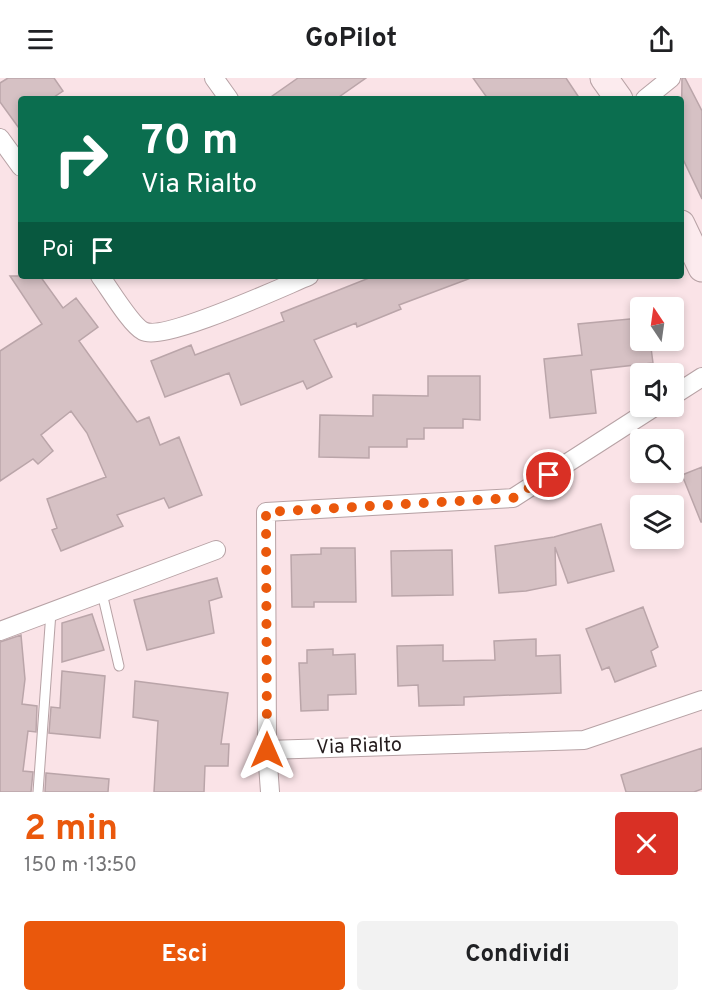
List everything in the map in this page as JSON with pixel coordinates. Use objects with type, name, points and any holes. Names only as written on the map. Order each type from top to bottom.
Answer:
[{"type":"street","points":[[214,78],[227,96]]},
{"type":"street","points":[[604,78],[617,96]]},
{"type":"street","points":[[649,96],[671,78]]},
{"type":"street","points":[[0,138],[18,163]]},
{"type":"street","points":[[684,230],[702,268]]},
{"type":"street","points":[[102,279],[131,319],[143,331],[158,333],[186,325],[301,279]]},
{"type":"street","points":[[684,389],[702,377]]},
{"type":"street","points":[[270,792],[267,750],[266,512],[513,498],[639,417]]},
{"type":"street","points":[[0,631],[216,550]]},
{"type":"street","name":"Via Rialto","points":[[267,750],[584,740],[702,700]]},
{"type":"lane","points":[[102,593],[119,666]]},
{"type":"lane","points":[[39,792],[51,612]]},
{"type":"building","points":[[8,78],[54,78],[63,91],[56,96],[18,96],[18,127],[0,102],[0,83]]},
{"type":"building","points":[[298,78],[366,78],[340,96],[272,96]]},
{"type":"building","points":[[473,78],[566,78],[578,96],[486,96]]},
{"type":"building","points":[[682,78],[685,78],[702,111],[702,199],[684,161],[684,96],[682,96]]},
{"type":"building","points":[[10,276],[18,276],[18,279],[42,279],[63,308],[76,298],[98,327],[79,341],[137,422],[149,417],[160,445],[179,437],[202,495],[169,508],[164,498],[117,515],[123,526],[61,551],[52,530],[57,528],[47,499],[106,477],[87,433],[71,411],[41,435],[53,451],[38,464],[33,459],[0,481],[0,351],[42,324]]},
{"type":"building","points":[[366,279],[468,279],[399,305],[401,309],[357,327],[356,323],[314,340],[332,377],[307,389],[303,381],[241,405],[229,373],[165,397],[151,361],[191,345],[195,355],[284,321],[281,313]]},
{"type":"building","points":[[630,319],[630,351],[651,351],[653,363],[630,363],[630,366],[591,370],[596,413],[550,418],[544,359],[582,355],[578,324]]},
{"type":"building","points":[[428,376],[480,376],[480,420],[463,419],[463,428],[424,428],[424,439],[407,439],[407,447],[369,447],[369,458],[319,457],[320,415],[373,416],[373,395],[428,396]]},
{"type":"building","points":[[702,467],[702,522],[684,480],[684,474]]},
{"type":"building","points":[[601,524],[614,571],[568,583],[555,547],[556,585],[499,593],[495,546],[554,537]]},
{"type":"building","points":[[321,548],[355,548],[356,602],[314,602],[314,607],[292,607],[291,555],[321,554]]},
{"type":"building","points":[[452,550],[453,595],[392,596],[391,551]]},
{"type":"building","points":[[217,578],[222,597],[209,601],[214,633],[147,650],[134,600]]},
{"type":"building","points":[[643,607],[658,647],[651,651],[656,666],[615,682],[609,667],[602,670],[586,629]]},
{"type":"building","points":[[92,614],[104,650],[62,662],[62,623]]},
{"type":"building","points":[[21,635],[25,679],[22,704],[37,706],[36,732],[28,731],[23,771],[33,772],[31,792],[0,792],[0,642]]},
{"type":"building","points":[[536,639],[536,656],[560,655],[561,693],[464,697],[464,705],[419,706],[418,685],[398,686],[397,646],[443,645],[443,661],[495,660],[494,641]]},
{"type":"building","points":[[333,649],[333,655],[355,654],[356,694],[328,695],[328,710],[301,711],[299,663],[307,663],[307,650]]},
{"type":"building","points":[[62,671],[105,676],[100,738],[49,733],[51,707],[60,708]]},
{"type":"building","points":[[135,681],[228,693],[221,744],[229,744],[228,766],[205,766],[204,792],[154,792],[158,721],[133,717]]},
{"type":"building","points":[[702,748],[702,789],[694,792],[626,792],[621,775]]},
{"type":"building","points":[[46,773],[109,779],[108,792],[45,792]]},
{"type":"route","points":[[267,750],[266,512],[513,498],[549,475]]}]
